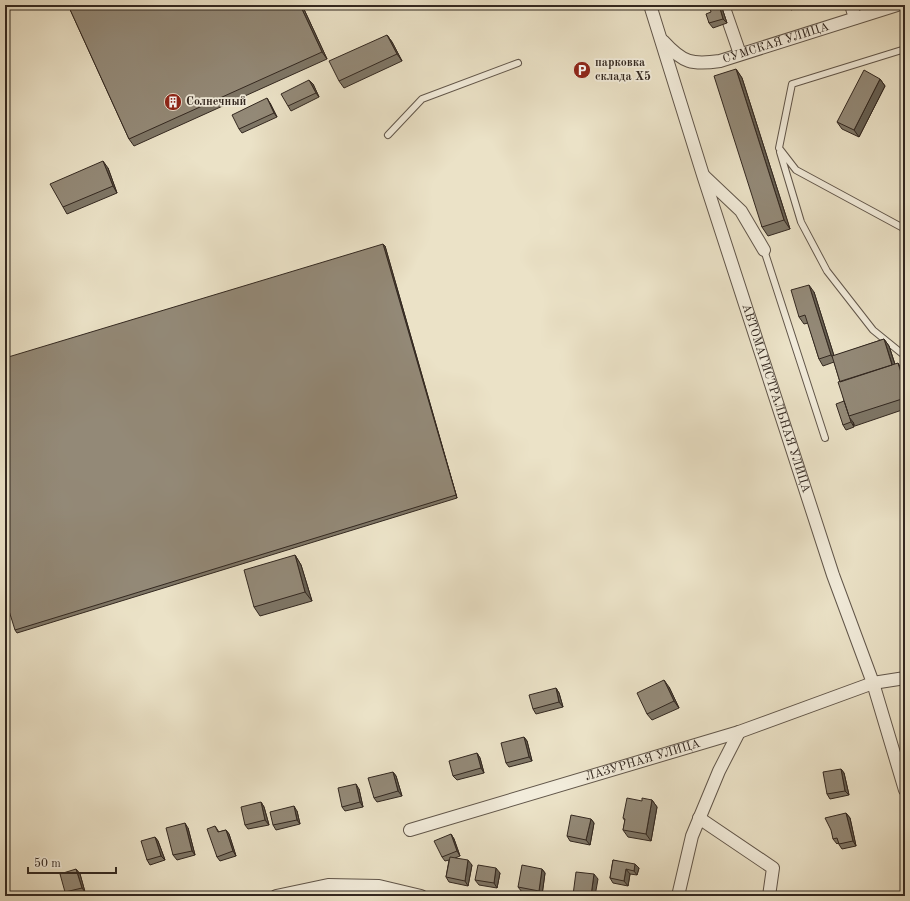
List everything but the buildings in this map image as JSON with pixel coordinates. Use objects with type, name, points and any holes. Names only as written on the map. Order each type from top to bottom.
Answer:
[{"type":"street","name":"АВТОМАГИСТРАЛЬНАЯ УЛИЦА","points":[[650,5],[703,175],[833,575],[873,683],[905,790]]},
{"type":"street","points":[[724,5],[740,54]]},
{"type":"street","points":[[851,5],[854,18]]},
{"type":"street","name":"СУМСКАЯ УЛИЦА","points":[[661,39],[672,51],[685,60],[701,64],[720,61],[897,5]]},
{"type":"street","points":[[703,175],[741,211],[764,250]]},
{"type":"street","name":"ЛАЗУРНАЯ УЛИЦА","points":[[410,830],[739,732],[873,683],[905,678]]},
{"type":"street","points":[[678,896],[692,836],[719,771],[739,732]]},
{"type":"street","points":[[699,818],[773,868],[769,896]]},
{"type":"street","points":[[276,896],[328,885],[379,886],[421,896]]},
{"type":"lane","points":[[905,49],[792,84],[779,148],[801,222],[827,271],[872,330],[905,356]]},
{"type":"lane","points":[[388,135],[422,98],[518,63]]},
{"type":"lane","points":[[779,148],[796,170],[905,229]]},
{"type":"lane","points":[[764,250],[825,438]]},
{"type":"place","name":"парковка склада X5","points":[[582,70]]},
{"type":"place","name":"Солнечный","points":[[173,102]]}]
